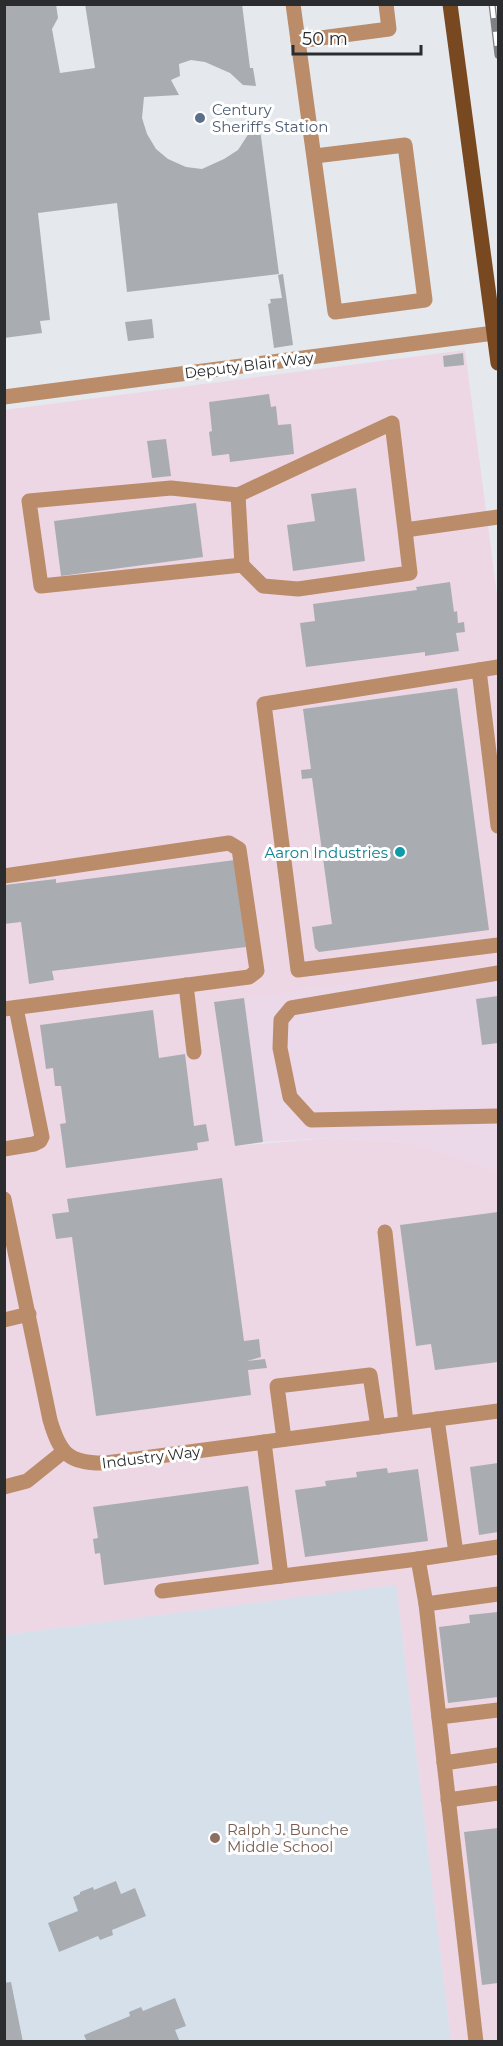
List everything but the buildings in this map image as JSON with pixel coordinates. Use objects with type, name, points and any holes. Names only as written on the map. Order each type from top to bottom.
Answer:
[{"type":"main road","points":[[450,4],[498,363]]},
{"type":"street","points":[[293,4],[335,312],[425,300],[405,145],[315,156]]},
{"type":"street","points":[[298,41],[389,29],[386,4]]},
{"type":"street","name":"Deputy Blair Way","points":[[4,397],[494,333]]},
{"type":"street","points":[[238,495],[242,565],[263,586],[298,590],[410,573],[392,423],[238,495],[171,488],[29,501],[41,586],[242,565]]},
{"type":"street","points":[[405,530],[498,517]]},
{"type":"street","points":[[498,667],[264,704],[298,970],[498,945]]},
{"type":"street","points":[[479,670],[498,826]]},
{"type":"street","points":[[4,876],[229,843],[239,849],[257,970],[249,977],[10,1009],[42,1137],[34,1144],[4,1149]]},
{"type":"street","points":[[498,973],[291,1008],[281,1020],[280,1048],[290,1097],[311,1120],[498,1116]]},
{"type":"street","points":[[186,985],[195,1052]]},
{"type":"street","points":[[4,1199],[50,1420],[63,1452],[27,1481],[4,1487]]},
{"type":"street","points":[[385,1232],[406,1423]]},
{"type":"street","points":[[4,1320],[29,1314]]},
{"type":"street","points":[[284,1439],[277,1386],[370,1375],[378,1427]]},
{"type":"street","name":"Industry Way","points":[[63,1452],[89,1463],[106,1463],[498,1411]]},
{"type":"street","points":[[437,1419],[456,1553]]},
{"type":"street","points":[[264,1442],[281,1576]]},
{"type":"street","points":[[162,1591],[498,1547]]},
{"type":"street","points":[[418,1559],[426,1604],[476,2042]]},
{"type":"street","points":[[426,1604],[498,1594]]},
{"type":"street","points":[[439,1717],[498,1710]]},
{"type":"street","points":[[444,1763],[498,1755]]},
{"type":"street","points":[[448,1800],[498,1793]]},
{"type":"shaded area","points":[[465,350],[498,602],[498,965],[215,1002],[235,1146],[329,1138],[404,1142],[446,1153],[498,1172],[498,2041],[451,2041],[396,1586],[5,1635],[4,410]]},
{"type":"shaded area","points":[[498,965],[498,1172],[446,1153],[404,1142],[329,1138],[235,1146],[214,1002]]},
{"type":"shaded area","name":"Ralph J. Bunche Middle School","points":[[396,1585],[451,2041],[5,2041],[4,1635]]},
{"type":"railway","points":[[492,4],[498,55]]},
{"type":"place","name":"Century Sheriff's Station","points":[[200,118]]},
{"type":"place","name":"Aaron Industries","points":[[400,852]]},
{"type":"place","name":"Ralph J. Bunche Middle School","points":[[215,1838]]}]
